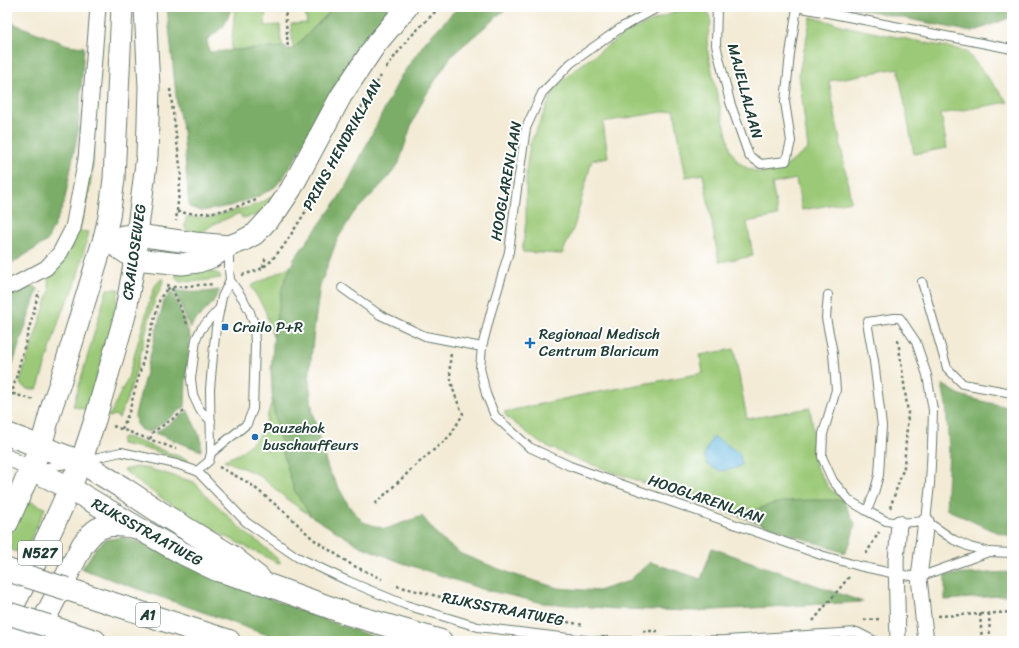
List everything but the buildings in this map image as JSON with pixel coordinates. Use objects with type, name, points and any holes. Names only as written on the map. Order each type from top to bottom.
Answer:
[{"type":"main road","name":"CRAILOSEWEG","points":[[31,469],[60,383],[109,217],[114,179],[122,7]]},
{"type":"main road","name":"CRAILOSEWEG","points":[[70,488],[95,420],[126,315],[135,259],[147,156],[149,87],[145,7]]},
{"type":"main road","name":"PRINS HENDRIKLAAN","points":[[104,238],[135,259],[182,264],[198,262],[229,246],[242,242],[255,234],[277,210],[294,183],[342,96],[376,44],[406,7]]},
{"type":"main road","name":"PRINS HENDRIKLAAN","points":[[104,238],[137,235],[229,246]]},
{"type":"main road","name":"RIJKSSTRAATWEG","points":[[7,434],[80,462],[124,488],[164,516],[230,556],[268,585]]},
{"type":"main road","name":"RIJKSSTRAATWEG","points":[[31,469],[70,488],[182,553],[217,570],[268,585],[348,614],[441,641]]},
{"type":"main road","name":"N527","points":[[7,523],[31,469]]},
{"type":"main road","name":"N527","points":[[7,617],[36,562],[70,488]]},
{"type":"main road","points":[[7,630],[32,641],[83,544],[95,531],[108,525],[136,527]]},
{"type":"main road","name":"A1","points":[[7,570],[230,641]]},
{"type":"main road","points":[[7,613],[95,641]]},
{"type":"street","points":[[7,287],[16,284],[46,268],[60,253],[73,228],[86,159],[98,7]]},
{"type":"street","points":[[7,457],[31,469]]},
{"type":"street","points":[[926,521],[920,577],[926,641]]},
{"type":"street","points":[[898,641],[896,555],[899,523]]},
{"type":"lane","name":"HOOGLARENLAAN","points":[[659,7],[622,27],[571,63],[542,93],[526,128],[516,189],[509,252],[482,347],[480,368],[486,394],[495,416],[529,447],[570,466],[821,555],[858,566],[896,574],[920,577],[989,552]]},
{"type":"lane","name":"MAJELLALAAN","points":[[717,7],[716,45],[730,102],[749,156],[761,164],[786,160],[792,141],[785,102],[797,7]]},
{"type":"lane","points":[[797,7],[1012,50]]},
{"type":"lane","points":[[31,469],[80,462],[122,452],[176,464],[197,471],[210,457],[247,424],[253,409],[255,345],[254,324],[243,299],[230,280],[229,246]]},
{"type":"lane","points":[[210,457],[210,389],[213,354],[222,297],[230,280]]},
{"type":"lane","points":[[922,282],[947,368],[963,384],[1012,393]]},
{"type":"lane","points":[[342,288],[380,315],[425,336],[482,347]]},
{"type":"lane","points":[[828,295],[826,318],[836,390],[823,434],[822,457],[833,481],[850,501],[886,521],[899,523],[926,521],[954,540],[970,546],[989,552],[1012,553]]},
{"type":"lane","points":[[211,421],[200,410],[197,404],[193,395],[191,379],[196,339],[201,329],[220,308]]},
{"type":"lane","points":[[867,511],[874,493],[878,475],[882,426],[874,361],[867,322],[900,318],[916,342],[927,375],[933,410],[930,484],[926,521]]},
{"type":"lane","name":"RIJKSSTRAATWEG","points":[[197,471],[246,522],[297,557],[348,581],[406,605],[478,627],[594,641],[633,641]]},
{"type":"lane","points":[[669,641],[726,640],[857,632],[875,641]]},
{"type":"path","points":[[285,7],[288,49]]},
{"type":"path","name":"PRINS HENDRIKLAAN","points":[[167,289],[210,285],[259,270],[269,264],[299,222],[356,116],[384,70],[408,40],[440,7]]},
{"type":"path","points":[[172,240],[177,212],[181,173],[178,142]]},
{"type":"path","points":[[177,212],[212,213],[231,209],[260,199]]},
{"type":"path","points":[[263,267],[266,256]]},
{"type":"path","name":"CRAILOSEWEG","points":[[150,439],[122,429],[129,412],[160,298],[167,289],[170,263]]},
{"type":"path","points":[[7,407],[46,268]]},
{"type":"path","points":[[172,288],[191,334],[196,339]]},
{"type":"path","points":[[375,504],[415,466],[450,436],[463,414],[455,397],[451,378],[450,362],[453,342]]},
{"type":"path","points":[[7,392],[12,393]]},
{"type":"path","points":[[179,450],[150,439],[153,432],[197,404]]},
{"type":"path","points":[[210,457],[249,483],[287,514],[313,539],[352,565],[384,579]]},
{"type":"path","name":"RIJKSSTRAATWEG","points":[[396,585],[481,607],[591,626]]},
{"type":"path","points":[[923,617],[1012,612]]},
{"type":"path","points":[[989,613],[990,641]]},
{"type":"path","points":[[980,614],[982,641]]},
{"type":"path","points":[[863,620],[898,619]]},
{"type":"path","points":[[811,624],[818,623]]},
{"type":"path","points":[[641,631],[665,631]]},
{"type":"green space","points":[[167,7],[232,7],[224,26],[207,40],[209,52],[284,47],[293,49],[332,10],[339,7],[390,7],[391,9],[335,85],[295,159],[275,187],[257,197],[230,206],[202,211],[189,207],[183,130],[177,105]]},
{"type":"green space","points":[[235,7],[266,7],[265,26],[280,25],[281,41],[284,47],[231,50]]},
{"type":"green space","points":[[304,7],[339,7],[331,10],[293,49],[291,24],[307,23]]},
{"type":"green space","points":[[458,7],[510,7],[451,56],[424,98],[411,126],[399,163],[388,178],[353,214],[337,240],[320,286],[309,380],[313,415],[328,469],[349,506],[363,522],[385,529],[422,516],[441,539],[461,554],[512,574],[558,588],[598,591],[629,581],[650,562],[701,579],[712,548],[863,602],[696,611],[618,609],[543,603],[482,589],[400,562],[360,546],[311,516],[294,490],[283,453],[273,406],[271,373],[274,331],[282,288],[294,259],[336,202],[347,184],[401,76],[426,41]]},
{"type":"green space","points":[[838,7],[1012,7],[1012,17],[972,32],[860,9]]},
{"type":"green space","points":[[707,8],[711,23],[707,39],[708,53],[731,151],[738,162],[749,169],[761,173],[785,167],[808,149],[799,73],[811,17],[857,29],[966,51],[1008,102],[941,114],[947,148],[914,154],[898,68],[829,81],[851,201],[802,210],[796,179],[772,184],[778,216],[747,222],[753,256],[719,262],[703,174],[686,177],[674,110],[603,122],[608,157],[592,160],[574,227],[562,254],[523,252],[526,222],[526,172],[530,144],[554,90],[573,71],[625,33],[674,12]]},
{"type":"green space","points":[[7,21],[68,45],[84,47],[78,131],[64,204],[47,241],[7,265]]},
{"type":"green space","points":[[93,135],[93,165],[89,193],[79,231],[89,232],[75,286],[61,314],[38,388],[27,389],[21,385],[20,381],[50,290],[48,283],[49,274],[81,221],[89,177]]},
{"type":"green space","points":[[277,193],[267,208],[259,215],[242,218],[240,213],[214,224],[202,232],[187,231],[185,227],[186,217],[210,217],[243,209],[264,201]]},
{"type":"green space","points":[[291,266],[282,288],[273,337],[265,310],[251,286]]},
{"type":"green space","points":[[204,269],[219,274],[221,278],[180,282],[176,278],[178,272]]},
{"type":"green space","points":[[161,279],[164,279],[155,299],[128,396],[119,418],[115,415],[110,417],[107,416],[111,413],[128,378],[150,300],[155,286]]},
{"type":"green space","points":[[31,286],[38,289],[7,381],[7,295]]},
{"type":"green space","points":[[107,289],[119,289],[113,325],[86,410],[73,406]]},
{"type":"green space","points":[[174,290],[185,292],[207,292],[219,290],[219,292],[211,305],[190,328]]},
{"type":"green space","points":[[172,291],[190,336],[185,407],[150,432],[141,430],[136,424],[135,415],[164,301]]},
{"type":"green space","points":[[734,349],[747,419],[810,408],[813,428],[813,454],[816,467],[829,488],[843,500],[799,500],[777,503],[756,510],[747,519],[576,459],[540,443],[507,417],[504,412],[582,395],[703,373],[700,355]]},
{"type":"green space","points":[[942,384],[960,395],[1012,408],[1012,537],[991,530],[946,509],[949,450],[946,405]]},
{"type":"green space","points":[[273,396],[273,406],[283,453],[294,490],[311,516],[288,500],[259,475],[224,460],[239,454],[260,434],[265,425]]},
{"type":"green space","points":[[188,411],[201,439],[201,451],[155,433]]},
{"type":"green space","points":[[123,437],[189,460],[184,462],[152,450],[121,444],[121,439]]},
{"type":"green space","points":[[136,467],[150,469],[194,482],[248,535],[260,543],[281,562],[278,563],[185,514],[134,479],[124,470]]},
{"type":"green space","points":[[27,500],[45,508],[24,554],[7,549],[7,540]]},
{"type":"green space","points":[[799,500],[843,500],[855,524],[851,541],[845,553],[747,519],[756,510],[777,503]]},
{"type":"green space","points":[[122,537],[160,549],[232,583],[309,614],[390,641],[284,641],[82,569],[95,549],[105,540]]},
{"type":"green space","points":[[1012,572],[1012,595],[945,600],[945,575]]},
{"type":"water","points":[[714,437],[740,454],[742,465],[733,469],[720,471],[708,465],[704,456],[712,438]]},
{"type":"place","name":"Crailo P+R","points":[[225,327]]},
{"type":"place","name":"Regionaal Medisch Centrum Blaricum","points":[[530,343]]},
{"type":"place","name":"Pauzehok buschauffeurs","points":[[255,437]]}]
